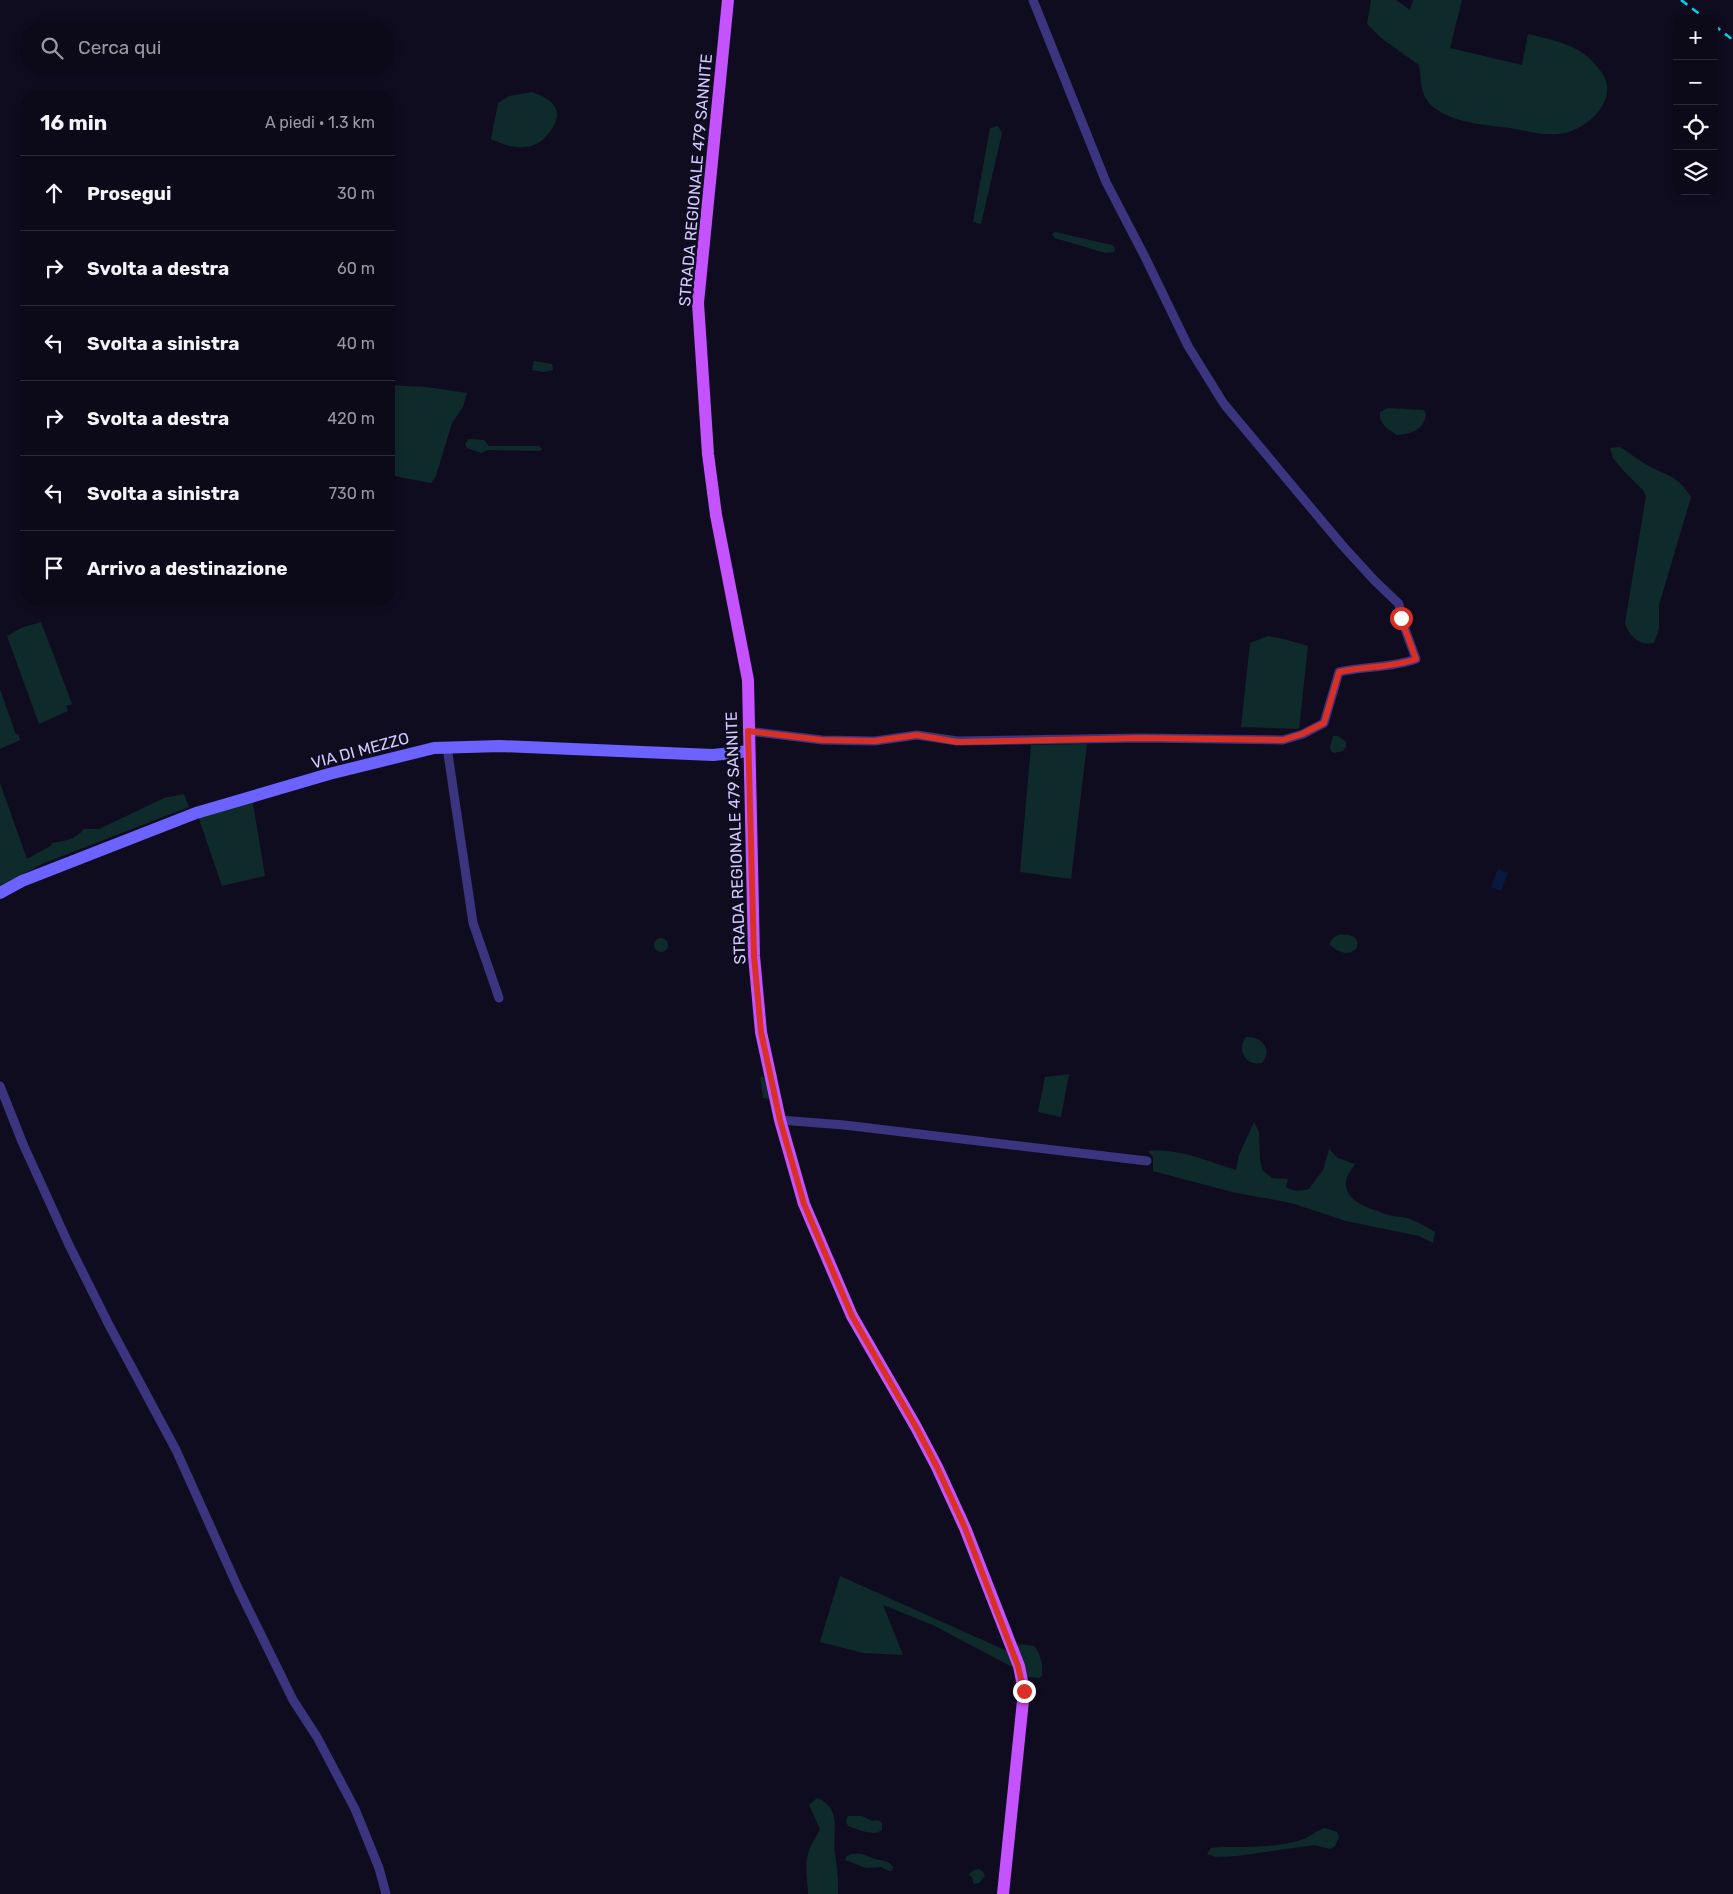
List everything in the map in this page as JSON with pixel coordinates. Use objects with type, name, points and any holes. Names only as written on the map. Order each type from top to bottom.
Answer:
[{"type":"main road","name":"STRADA REGIONALE 479 SANNITE","points":[[728,0],[698,303],[708,454],[716,515],[748,680],[754,956],[761,1032],[780,1120],[804,1204],[845,1303],[937,1467],[965,1528],[1018,1666],[1024,1691],[1003,1894]]},
{"type":"main road","name":"VIA DI MEZZO","points":[[0,893],[22,881],[196,812],[329,774],[434,748],[500,746],[713,755],[749,751]]},
{"type":"street","points":[[748,731],[822,740],[866,741],[917,735],[957,742],[1141,738],[1283,740],[1302,734],[1324,723],[1339,672],[1355,668],[1402,664],[1416,659],[1401,618],[1399,604],[1342,545],[1224,404],[1188,346],[1106,182],[1033,0]]},
{"type":"street","points":[[447,747],[473,923],[499,998]]},
{"type":"street","points":[[0,1086],[23,1144],[68,1242],[109,1325],[176,1450],[239,1590],[293,1700],[317,1737],[355,1810],[380,1868],[386,1894]]},
{"type":"street","points":[[780,1120],[844,1125],[1147,1161]]},
{"type":"green space","points":[[1371,0],[1396,0],[1410,10],[1413,0],[1462,0],[1450,48],[1522,65],[1528,34],[1575,48],[1588,57],[1602,73],[1607,85],[1604,103],[1592,119],[1584,125],[1567,133],[1558,134],[1481,125],[1447,115],[1437,110],[1424,95],[1419,65],[1381,38],[1367,24]]},
{"type":"green space","points":[[532,92],[552,103],[557,113],[553,126],[546,137],[532,146],[525,147],[507,145],[491,139],[498,103],[509,96]]},
{"type":"green space","points":[[998,126],[1002,133],[981,224],[973,222],[990,128]]},
{"type":"green space","points":[[1055,232],[1112,245],[1115,248],[1114,252],[1105,253],[1055,238],[1052,234]]},
{"type":"green space","points":[[534,361],[552,364],[553,370],[544,372],[532,370]]},
{"type":"green space","points":[[395,385],[426,387],[467,393],[463,407],[452,423],[436,476],[431,483],[395,476]]},
{"type":"green space","points":[[1388,408],[1424,410],[1426,414],[1425,419],[1423,424],[1416,430],[1407,434],[1397,435],[1387,428],[1381,420],[1380,412]]},
{"type":"green space","points":[[469,439],[484,440],[489,446],[539,446],[542,449],[540,451],[489,450],[481,453],[467,448],[465,444]]},
{"type":"green space","points":[[1620,447],[1647,465],[1673,478],[1680,483],[1691,497],[1659,605],[1659,629],[1654,643],[1649,644],[1635,639],[1625,623],[1646,496],[1643,490],[1613,458],[1610,448]]},
{"type":"green space","points":[[41,622],[72,704],[66,706],[68,711],[39,724],[7,636],[21,628]]},
{"type":"green space","points":[[1268,636],[1308,646],[1299,729],[1241,727],[1250,643]]},
{"type":"green space","points":[[0,689],[16,735],[18,734],[20,740],[0,749]]},
{"type":"green space","points":[[1333,736],[1338,736],[1346,742],[1346,747],[1343,751],[1334,753],[1331,751],[1330,747]]},
{"type":"green space","points":[[1087,744],[1071,879],[1020,872],[1031,745]]},
{"type":"green space","points":[[0,783],[27,859],[52,845],[51,843],[73,838],[84,829],[99,829],[164,798],[184,794],[189,807],[44,863],[0,886]]},
{"type":"green space","points":[[252,798],[265,876],[222,886],[197,813]]},
{"type":"green space","points":[[1338,935],[1349,935],[1355,938],[1357,947],[1347,953],[1339,951],[1329,944]]},
{"type":"green space","points":[[658,938],[664,938],[668,945],[664,952],[658,952],[654,948],[654,942]]},
{"type":"green space","points":[[1246,1037],[1257,1039],[1264,1045],[1266,1053],[1262,1063],[1251,1062],[1244,1056],[1242,1047]]},
{"type":"green space","points":[[1069,1074],[1061,1117],[1038,1112],[1045,1077]]},
{"type":"green space","points":[[760,1077],[766,1078],[771,1099],[763,1098]]},
{"type":"green space","points":[[1254,1122],[1259,1132],[1260,1161],[1263,1171],[1272,1178],[1288,1179],[1286,1187],[1292,1190],[1309,1189],[1323,1170],[1329,1149],[1338,1158],[1355,1164],[1346,1181],[1346,1187],[1351,1197],[1372,1209],[1390,1216],[1407,1218],[1425,1226],[1435,1232],[1433,1243],[1419,1236],[1346,1221],[1291,1203],[1232,1192],[1153,1171],[1153,1157],[1148,1151],[1182,1153],[1236,1170],[1239,1155]]},
{"type":"green space","points":[[840,1576],[1007,1651],[1014,1668],[933,1625],[883,1605],[903,1655],[863,1653],[820,1642]]},
{"type":"green space","points":[[1021,1644],[1034,1646],[1038,1653],[1042,1668],[1042,1676],[1039,1678],[1027,1677],[1017,1646]]},
{"type":"green space","points":[[817,1798],[825,1802],[830,1808],[835,1822],[834,1846],[838,1894],[808,1894],[807,1859],[810,1847],[820,1829],[809,1805]]},
{"type":"green space","points":[[848,1816],[862,1816],[872,1821],[878,1820],[882,1823],[882,1830],[870,1833],[848,1826],[846,1821]]},
{"type":"green space","points":[[1325,1828],[1337,1832],[1339,1837],[1335,1846],[1330,1849],[1314,1845],[1237,1856],[1216,1857],[1207,1854],[1211,1848],[1291,1843],[1304,1839]]},
{"type":"green space","points":[[851,1854],[861,1854],[887,1862],[893,1867],[892,1871],[881,1867],[866,1868],[845,1860]]},
{"type":"green space","points":[[979,1869],[985,1876],[979,1883],[974,1884],[972,1877],[968,1875],[974,1870]]},
{"type":"water","points":[[1498,869],[1508,873],[1501,891],[1491,887]]},
{"type":"railway","points":[[1681,0],[1701,15]]},
{"type":"railway","points":[[1718,28],[1733,40]]},
{"type":"route","points":[[1024,1691],[1018,1666],[965,1528],[916,1427],[845,1303],[804,1204],[780,1120],[761,1032],[754,956],[748,731],[822,740],[875,741],[917,735],[957,742],[1141,738],[1283,740],[1302,734],[1324,723],[1339,672],[1355,668],[1402,664],[1416,659],[1401,618]]}]
